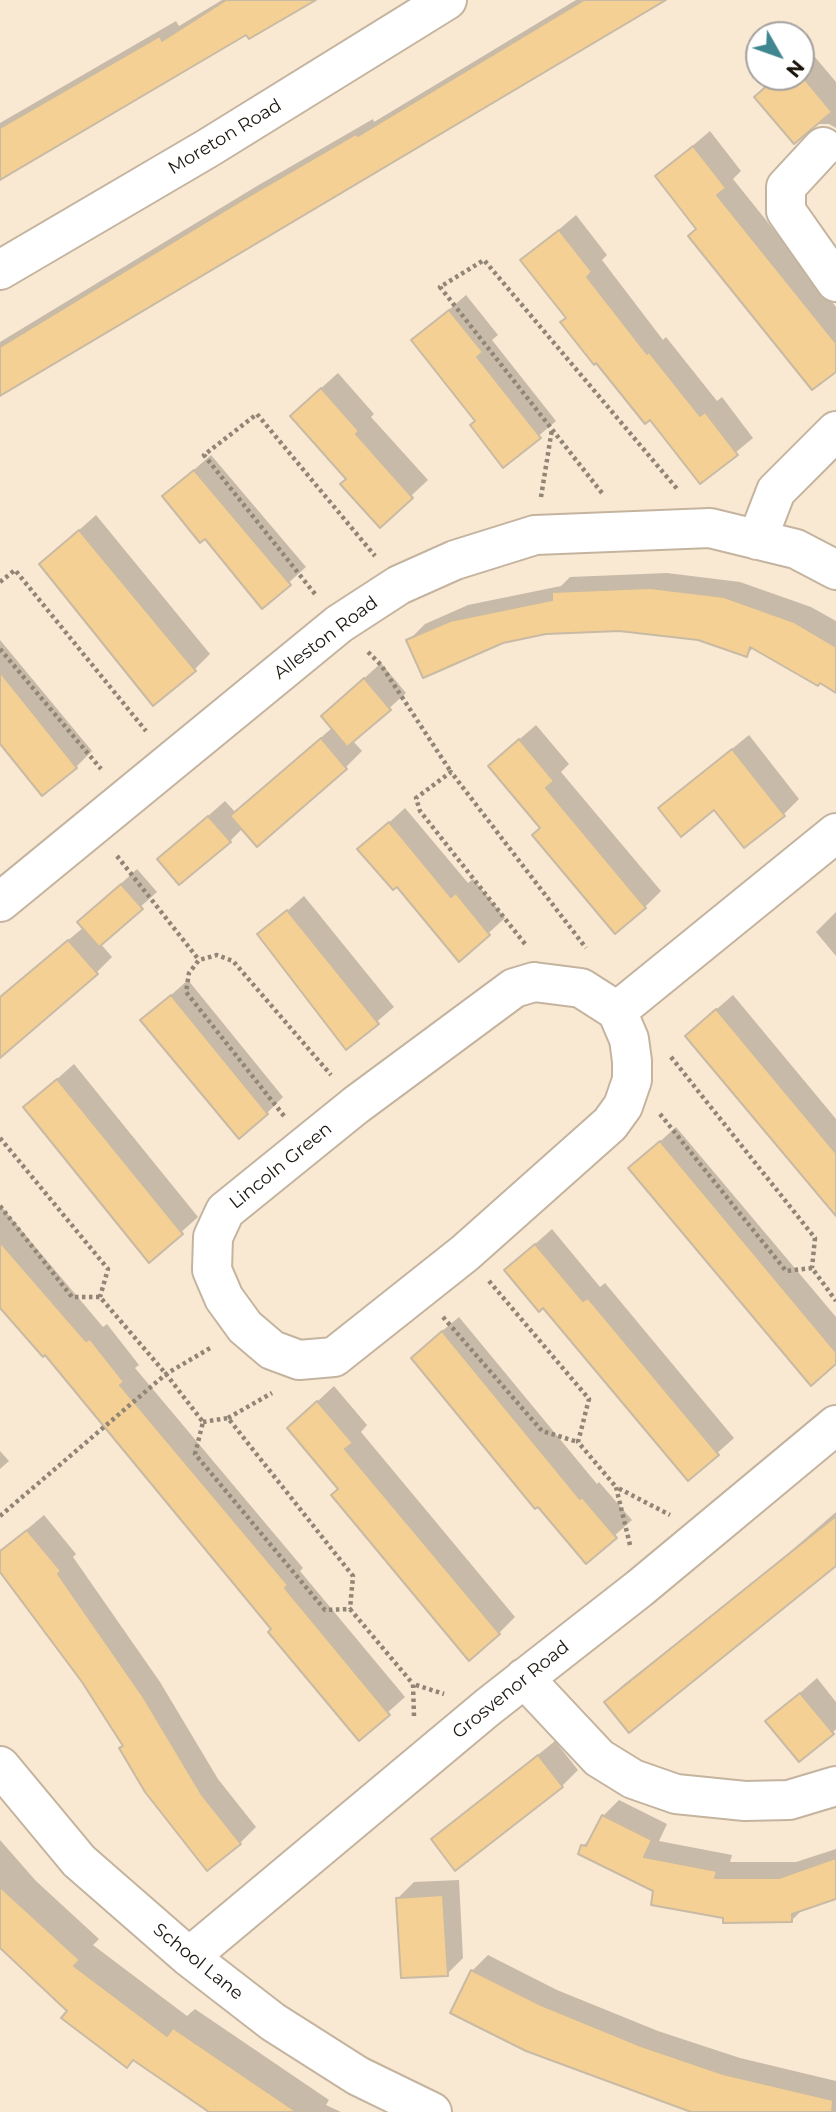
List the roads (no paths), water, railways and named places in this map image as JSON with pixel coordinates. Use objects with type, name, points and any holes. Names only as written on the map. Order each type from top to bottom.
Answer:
[{"type":"street","name":"Moreton Road","points":[[0,270],[208,148],[447,0]]},
{"type":"street","points":[[823,147],[786,187],[786,211],[836,282]]},
{"type":"street","points":[[757,540],[776,491],[836,431]]},
{"type":"street","name":"Alleston Road","points":[[0,902],[338,624],[398,585],[455,560],[535,535],[710,528],[796,549],[836,570]]},
{"type":"street","points":[[617,1011],[836,833]]},
{"type":"street","name":"Lincoln Green","points":[[534,982],[581,988],[617,1011],[629,1039],[632,1080],[623,1106],[610,1124],[466,1253],[334,1357],[299,1360],[272,1350],[245,1326],[224,1298],[212,1270],[213,1237],[225,1211],[356,1105],[514,988],[534,982]]},
{"type":"street","name":"Grosvenor Road","points":[[189,1957],[524,1678],[640,1588],[836,1425]]},
{"type":"street","points":[[524,1678],[575,1736],[599,1758],[633,1779],[676,1794],[745,1801],[789,1800],[836,1786]]},
{"type":"street","name":"School Lane","points":[[0,1766],[79,1861],[189,1957],[305,2042],[358,2076],[432,2112]]}]
